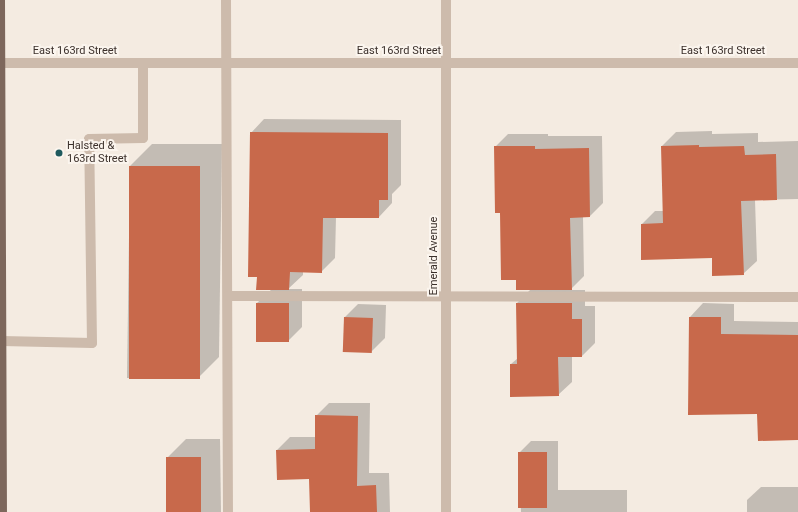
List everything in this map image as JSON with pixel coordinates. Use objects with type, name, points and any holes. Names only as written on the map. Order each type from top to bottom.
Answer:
[{"type":"main road","points":[[0,0],[2,512]]},
{"type":"street","points":[[226,0],[228,512]]},
{"type":"street","name":"Emerald Avenue","points":[[446,0],[446,512]]},
{"type":"street","name":"East 163rd Street","points":[[0,63],[798,63]]},
{"type":"street","points":[[2,341],[92,343],[89,139],[143,138],[143,63]]},
{"type":"street","points":[[228,296],[798,297]]},
{"type":"building","points":[[250,132],[388,133],[388,200],[379,200],[379,218],[323,218],[322,273],[290,272],[289,290],[256,290],[257,277],[248,277]]},
{"type":"building","points":[[699,145],[699,147],[744,146],[745,155],[776,154],[777,200],[741,201],[744,275],[712,276],[712,258],[641,260],[641,224],[663,223],[661,146]]},
{"type":"building","points":[[494,146],[535,146],[535,149],[589,148],[590,217],[570,218],[572,290],[516,290],[516,280],[501,280],[500,213],[495,213]]},
{"type":"building","points":[[129,166],[200,166],[200,379],[129,379]]},
{"type":"building","points":[[256,303],[289,303],[289,342],[256,342]]},
{"type":"building","points":[[516,303],[572,303],[572,319],[582,319],[582,357],[558,357],[559,396],[510,397],[510,364],[517,364]]},
{"type":"building","points":[[344,317],[373,318],[372,353],[343,352]]},
{"type":"building","points":[[689,317],[721,317],[721,334],[798,335],[798,440],[758,441],[757,414],[688,415]]},
{"type":"building","points":[[315,415],[358,416],[357,486],[376,485],[377,512],[310,512],[309,479],[277,480],[276,450],[315,449]]},
{"type":"building","points":[[518,452],[547,452],[547,508],[518,508]]},
{"type":"building","points":[[166,457],[201,457],[201,512],[166,512]]},
{"type":"place","name":"Halsted & 163rd Street","points":[[59,153]]}]
